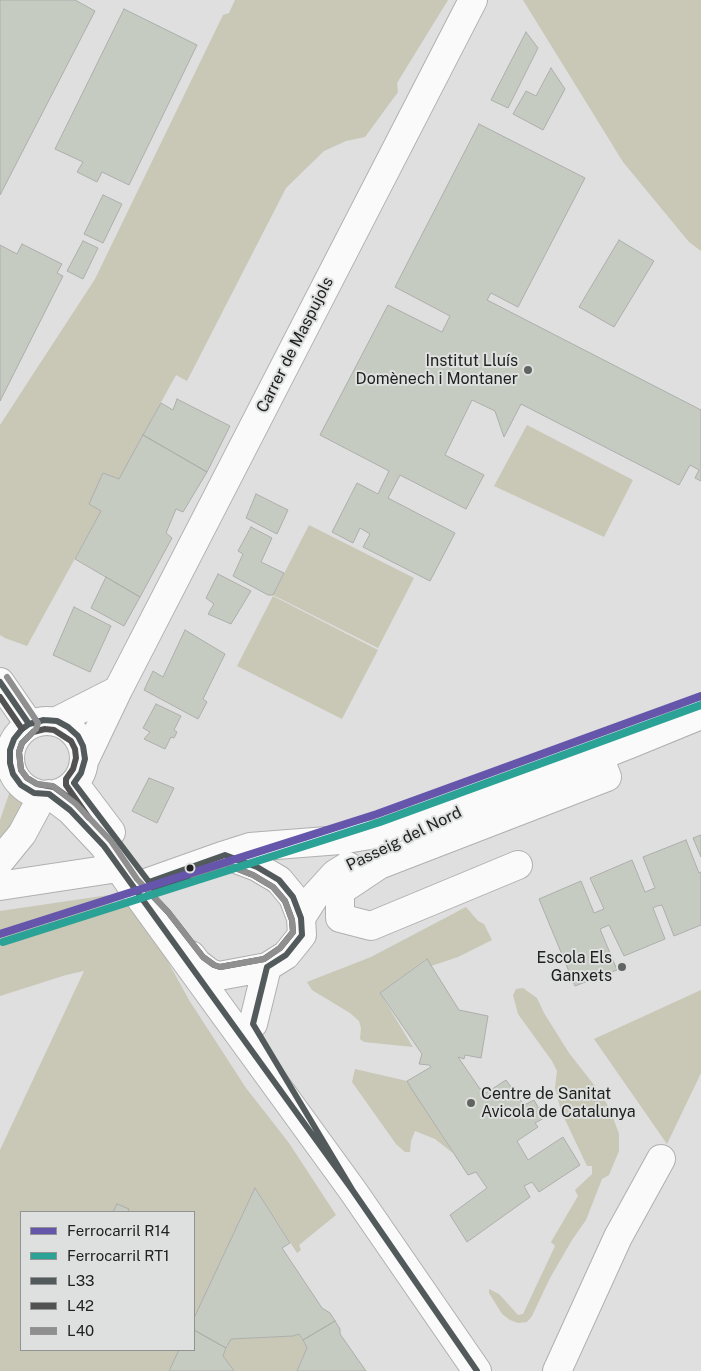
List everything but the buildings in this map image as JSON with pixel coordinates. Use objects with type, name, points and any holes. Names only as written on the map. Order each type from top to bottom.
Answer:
[{"type":"street","name":"Carrer de Maspujols","points":[[79,771],[118,690],[472,0]]},
{"type":"street","points":[[0,682],[30,724]]},
{"type":"street","points":[[57,721],[118,690]]},
{"type":"street","name":"Passeig del Nord","points":[[301,918],[315,896],[335,874],[388,844],[440,823],[470,807],[701,715]]},
{"type":"street","points":[[44,720],[57,721],[68,727],[78,736],[83,746],[79,771],[60,792],[46,795],[34,793],[21,785],[13,774],[5,775],[10,750],[14,739],[22,729],[30,724],[44,720]]},
{"type":"street","points":[[518,865],[371,926],[340,918],[340,892],[378,865],[607,776],[599,756]]},
{"type":"street","points":[[79,771],[132,878],[353,1191],[477,1371]]},
{"type":"street","points":[[0,860],[22,834],[46,795]]},
{"type":"street","points":[[46,795],[70,810],[132,878],[197,963],[210,973],[218,976],[267,967],[286,955],[302,935],[301,918],[294,898],[279,880],[257,867],[225,856]]},
{"type":"street","name":"Passeig del Nord","points":[[132,878],[225,856],[250,847],[340,840],[382,834],[414,821],[470,807]]},
{"type":"street","points":[[0,886],[132,878]]},
{"type":"street","points":[[253,1024],[267,967]]},
{"type":"street","points":[[218,976],[253,1024],[353,1191]]},
{"type":"street","points":[[557,1371],[618,1237],[661,1159]]},
{"type":"shaded area","points":[[235,0],[448,0],[397,83],[398,92],[365,137],[346,141],[324,151],[286,188],[187,381],[176,375],[119,479],[103,473],[89,504],[101,511],[27,646],[0,635],[0,425],[95,279],[223,15],[229,13]]},
{"type":"shaded area","points":[[523,0],[701,0],[701,251],[689,242],[623,162]]},
{"type":"shaded area","points":[[527,425],[633,480],[604,537],[494,486]]},
{"type":"shaded area","points":[[309,525],[414,578],[378,648],[273,595]]},
{"type":"shaded area","points":[[273,596],[378,650],[342,719],[237,666]]},
{"type":"shaded area","points":[[10,791],[30,805],[0,849],[0,820]]},
{"type":"shaded area","points":[[109,895],[113,903],[131,904],[156,940],[189,1000],[246,1088],[289,1143],[336,1215],[299,1245],[301,1250],[297,1253],[255,1188],[195,1316],[195,1211],[20,1211],[20,1351],[179,1351],[169,1371],[0,1371],[0,1150],[84,971],[0,996],[0,911]]},
{"type":"shaded area","points":[[466,907],[478,921],[484,924],[492,940],[458,957],[431,966],[426,959],[380,993],[413,1047],[364,1042],[360,1039],[361,1028],[359,1021],[350,1013],[312,990],[307,982],[371,957]]},
{"type":"shaded area","points":[[523,988],[537,998],[569,1053],[602,1095],[619,1134],[619,1151],[609,1175],[602,1179],[586,1220],[550,1278],[532,1316],[527,1322],[518,1323],[502,1314],[489,1293],[489,1289],[499,1294],[518,1315],[523,1314],[555,1246],[551,1242],[578,1196],[575,1190],[592,1174],[592,1166],[587,1166],[561,1111],[555,1088],[557,1071],[552,1061],[518,1014],[513,995],[516,989]]},
{"type":"shaded area","points":[[701,990],[701,1073],[667,1144],[594,1039]]},
{"type":"shaded area","points":[[355,1069],[407,1081],[453,1153],[435,1139],[415,1131],[411,1141],[410,1152],[405,1152],[396,1144],[352,1082]]},
{"type":"shaded area","points":[[299,1334],[307,1348],[297,1371],[234,1371],[223,1356],[231,1339],[293,1336]]},
{"type":"rail line","name":"R14","points":[[0,934],[377,814],[701,696]]},
{"type":"rail line","name":"RT1","points":[[3,942],[380,822],[701,705]]},
{"type":"transit line","name":"L40","points":[[7,677],[38,723],[36,729],[22,743],[19,752],[21,770],[27,778],[37,784],[53,786],[76,804],[111,841],[137,879],[168,912],[203,957],[220,967],[264,959],[280,948],[293,932],[292,920],[285,901],[273,887],[253,875],[225,864],[193,876]]},
{"type":"transit line","name":"L33","points":[[0,682],[29,724]]},
{"type":"transit line","name":"L42","points":[[0,697],[22,729]]},
{"type":"transit line","name":"L33","points":[[44,720],[57,721],[68,727],[78,736],[83,746],[85,759],[81,773],[74,783],[149,882],[225,855],[257,867],[279,880],[293,897],[301,918],[302,935],[286,955],[267,967],[253,1024],[353,1191],[104,846],[70,810],[49,794],[34,793],[21,785],[13,774],[10,763],[10,750],[14,739],[29,724],[44,720]]},
{"type":"transit line","name":"L42","points":[[45,729],[54,730],[71,741],[75,749],[76,758],[73,769],[66,779],[66,785],[89,818],[76,803],[54,787],[37,784],[27,778],[21,770],[19,752],[22,743],[33,732],[45,729]]},
{"type":"transit line","name":"L42","points":[[225,864],[253,875],[273,887],[285,901],[292,920],[293,932],[280,948],[264,959],[220,967],[203,957],[168,912],[148,891],[225,864]]},
{"type":"transit line","name":"L33","points":[[353,1191],[477,1371]]},
{"type":"place","name":"Institut Lluís Domènech i Montaner","points":[[528,370]]},
{"type":"place","name":"Escola Els Ganxets","points":[[622,967]]},
{"type":"place","name":"Centre de Sanitat Avicola de Catalunya","points":[[471,1103]]}]
